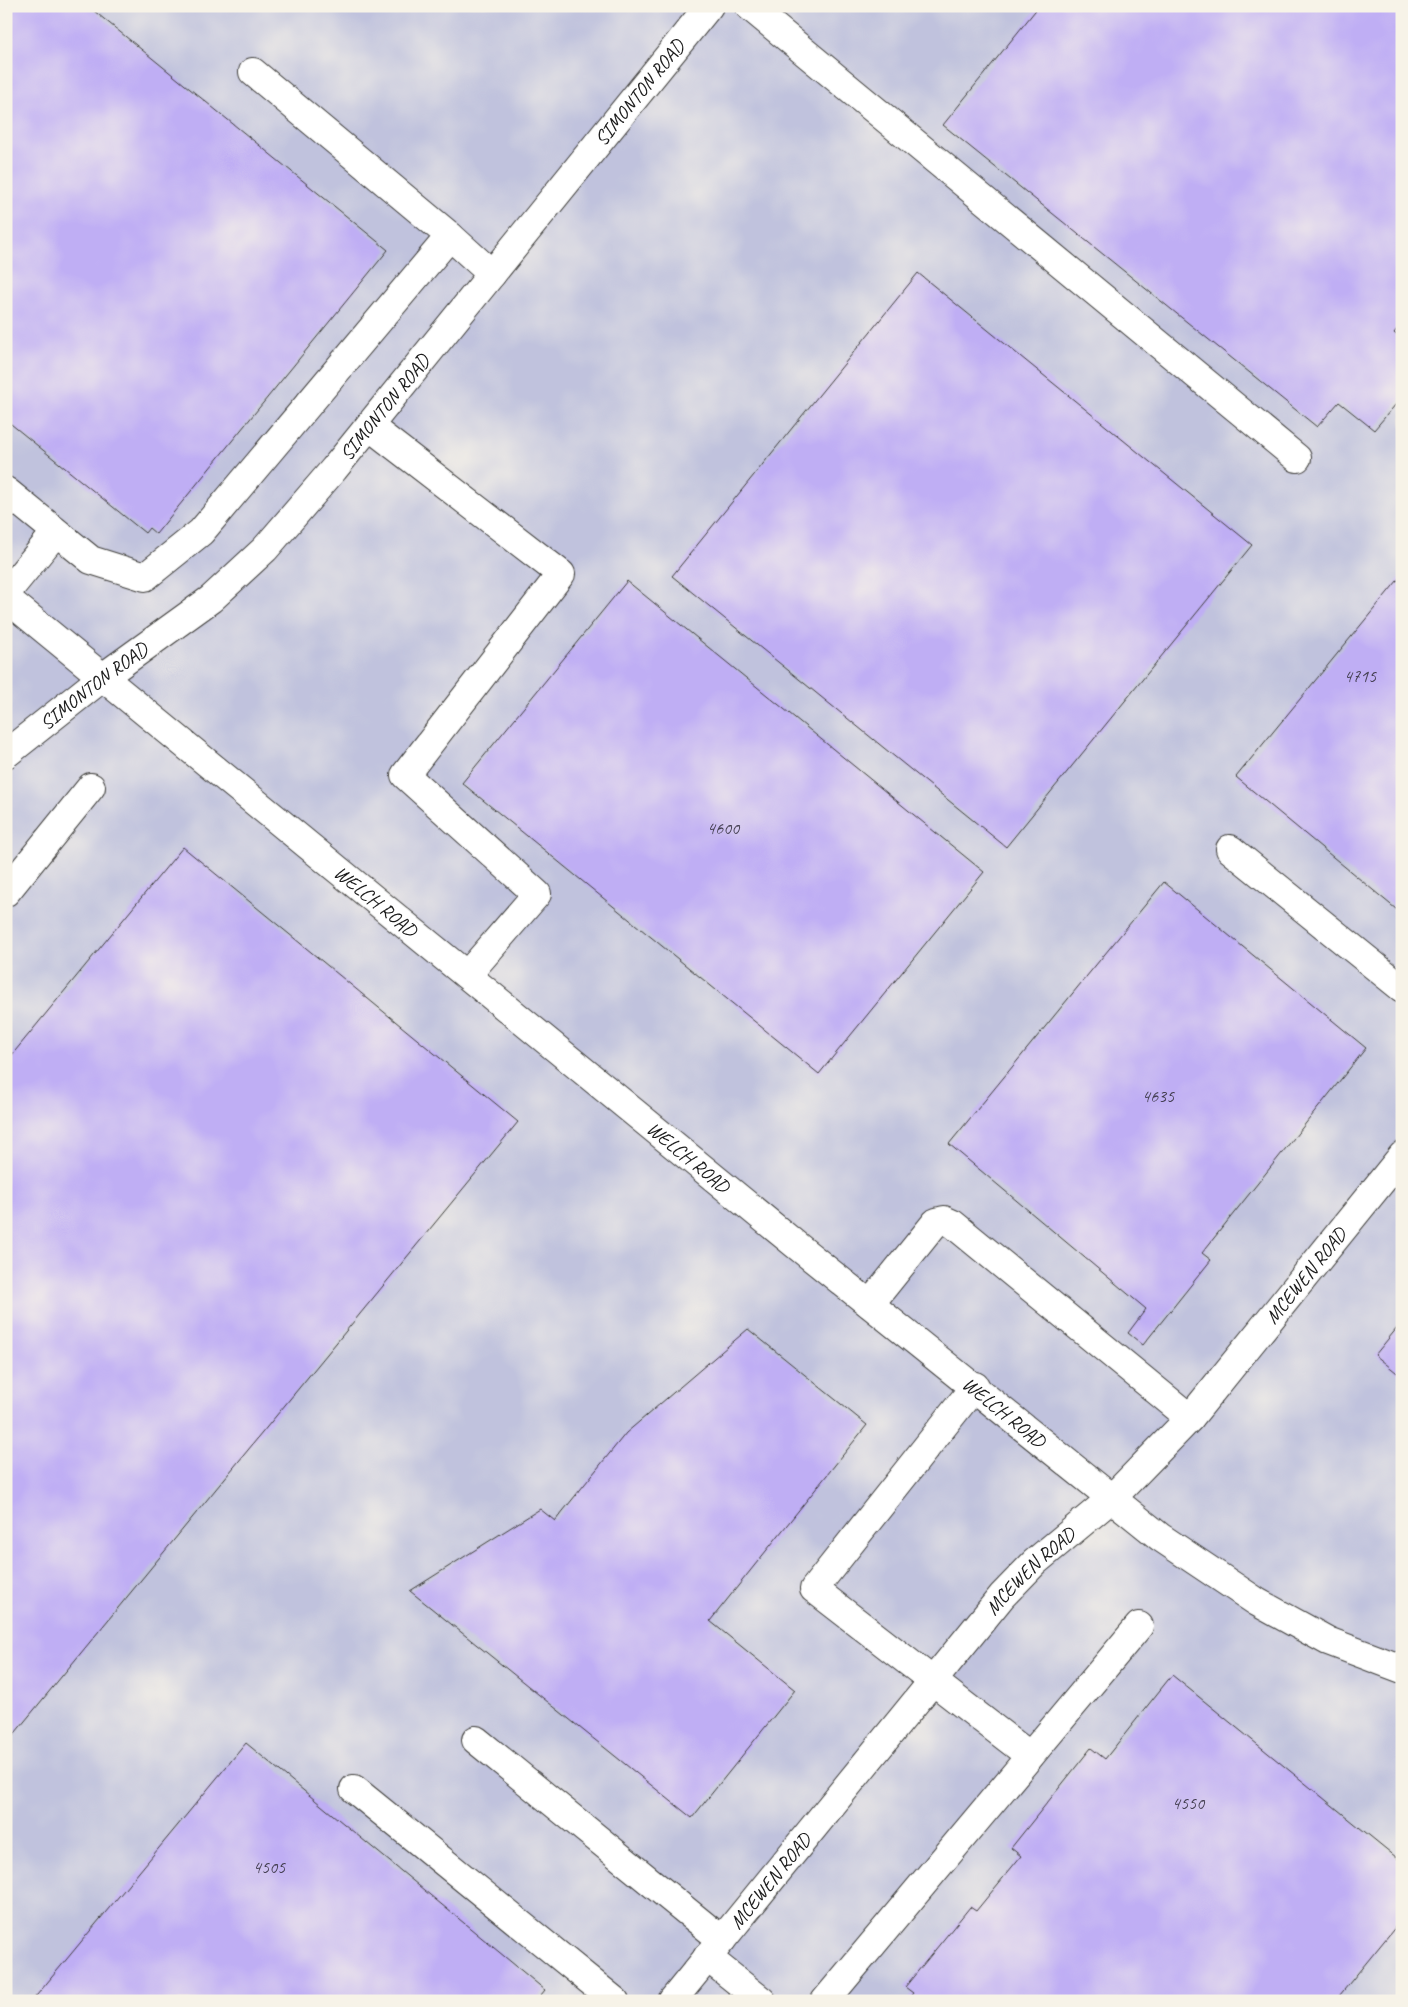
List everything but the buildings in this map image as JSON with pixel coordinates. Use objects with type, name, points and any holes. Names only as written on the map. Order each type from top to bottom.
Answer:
[{"type":"street","name":"SIMONTON ROAD","points":[[6,754],[103,677],[211,599],[265,549],[369,426],[709,6]]},
{"type":"street","points":[[749,6],[1297,458]]},
{"type":"street","points":[[253,72],[450,236],[492,274]]},
{"type":"street","points":[[6,491],[91,560],[145,577],[202,532],[450,236]]},
{"type":"street","points":[[369,426],[561,574],[405,775],[537,894],[467,975]]},
{"type":"street","points":[[6,593],[56,532]]},
{"type":"street","name":"WELCH ROAD","points":[[6,598],[870,1304],[975,1386],[1160,1536],[1257,1602],[1328,1641],[1402,1669]]},
{"type":"street","points":[[6,892],[91,787]]},
{"type":"street","points":[[1230,849],[1402,988]]},
{"type":"street","name":"MCEWEN ROAD","points":[[672,2001],[1002,1596],[1035,1562],[1112,1498],[1190,1418],[1402,1156]]},
{"type":"street","points":[[870,1304],[936,1222],[944,1220],[953,1224],[1190,1418]]},
{"type":"street","points":[[975,1386],[814,1590],[1030,1756]]},
{"type":"street","points":[[825,2001],[1139,1626]]},
{"type":"street","points":[[476,1740],[714,1949],[762,2001]]},
{"type":"street","points":[[354,1789],[615,2001]]},
{"type":"shaded area","points":[[6,6],[1402,6],[1402,2001],[6,2001]]}]
